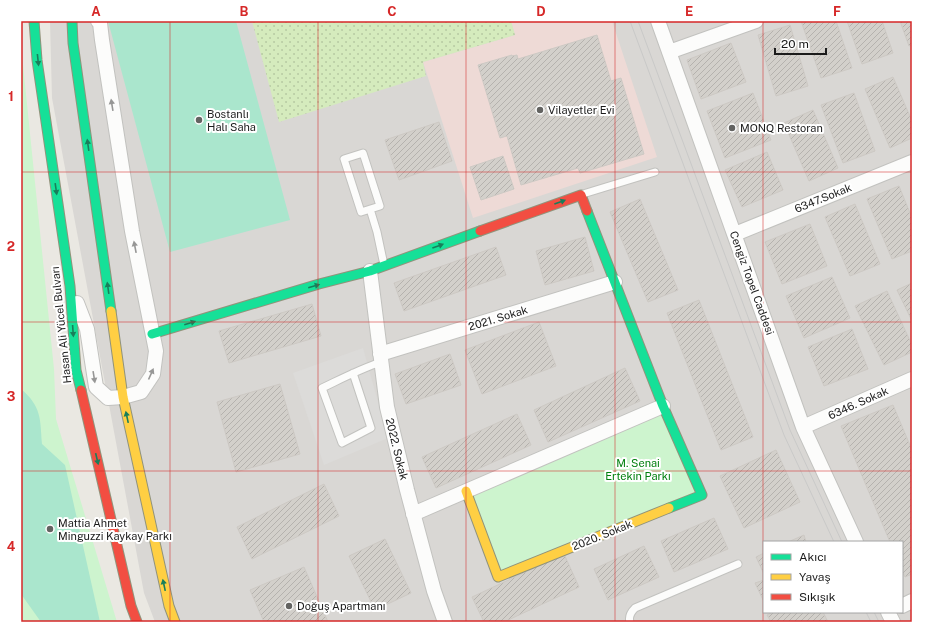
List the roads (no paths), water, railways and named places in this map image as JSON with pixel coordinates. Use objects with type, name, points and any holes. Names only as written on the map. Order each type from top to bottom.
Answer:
[{"type":"main road","name":"Hasan Ali Yücel Bulvarı","points":[[34,21],[38,60],[70,286],[76,370],[131,606],[137,622]]},
{"type":"main road","points":[[72,21],[73,43],[123,397],[169,606],[175,622]]},
{"type":"main road","points":[[152,334],[319,284],[370,271],[581,195]]},
{"type":"main road","name":"2020. Sokak","points":[[466,491],[498,577],[702,495],[663,406],[581,195]]},
{"type":"street","points":[[70,286],[87,329],[96,387],[108,398],[123,397],[141,392],[153,374],[156,351],[132,231],[100,23],[98,21]]},
{"type":"street","name":"Cengiz Topel Caddesi","points":[[658,21],[803,427],[856,541]]},
{"type":"street","points":[[669,52],[756,21]]},
{"type":"street","name":"6347.Sokak","points":[[735,234],[912,162]]},
{"type":"street","name":"2022. Sokak","points":[[370,271],[387,407],[413,514],[442,621]]},
{"type":"street","name":"2021. Sokak","points":[[381,358],[615,282]]},
{"type":"street","name":"6346. Sokak","points":[[803,427],[912,379]]},
{"type":"street","points":[[413,514],[663,406]]},
{"type":"street","points":[[903,606],[912,601]]},
{"type":"lane","points":[[363,153],[380,206],[370,209],[361,212],[344,159],[363,153]]},
{"type":"lane","points":[[581,195],[654,172]]},
{"type":"lane","points":[[370,209],[385,266]]},
{"type":"lane","points":[[353,373],[371,428],[342,443],[322,388],[353,373],[368,366],[381,358]]},
{"type":"lane","points":[[630,622],[629,616],[635,608],[738,564]]},
{"type":"tram line","points":[[630,21],[784,435],[834,541]]},
{"type":"tram line","points":[[638,21],[790,430],[842,541]]},
{"type":"tram line","points":[[866,613],[871,622]]},
{"type":"tram line","points":[[874,613],[879,622]]},
{"type":"place","name":"Vilayetler Evi","points":[[540,110]]},
{"type":"place","name":"Bostanlı Halı Saha","points":[[199,120]]},
{"type":"place","name":"MONQ Restoran","points":[[732,128]]},
{"type":"place","name":"Mattia Ahmet Minguzzi Kaykay Parkı","points":[[50,529]]},
{"type":"place","name":"Doğuş Apartmanı","points":[[289,606]]},
{"type":"park label","name":"M. Senai Ertekin Parkı","points":[[638,469]]}]
